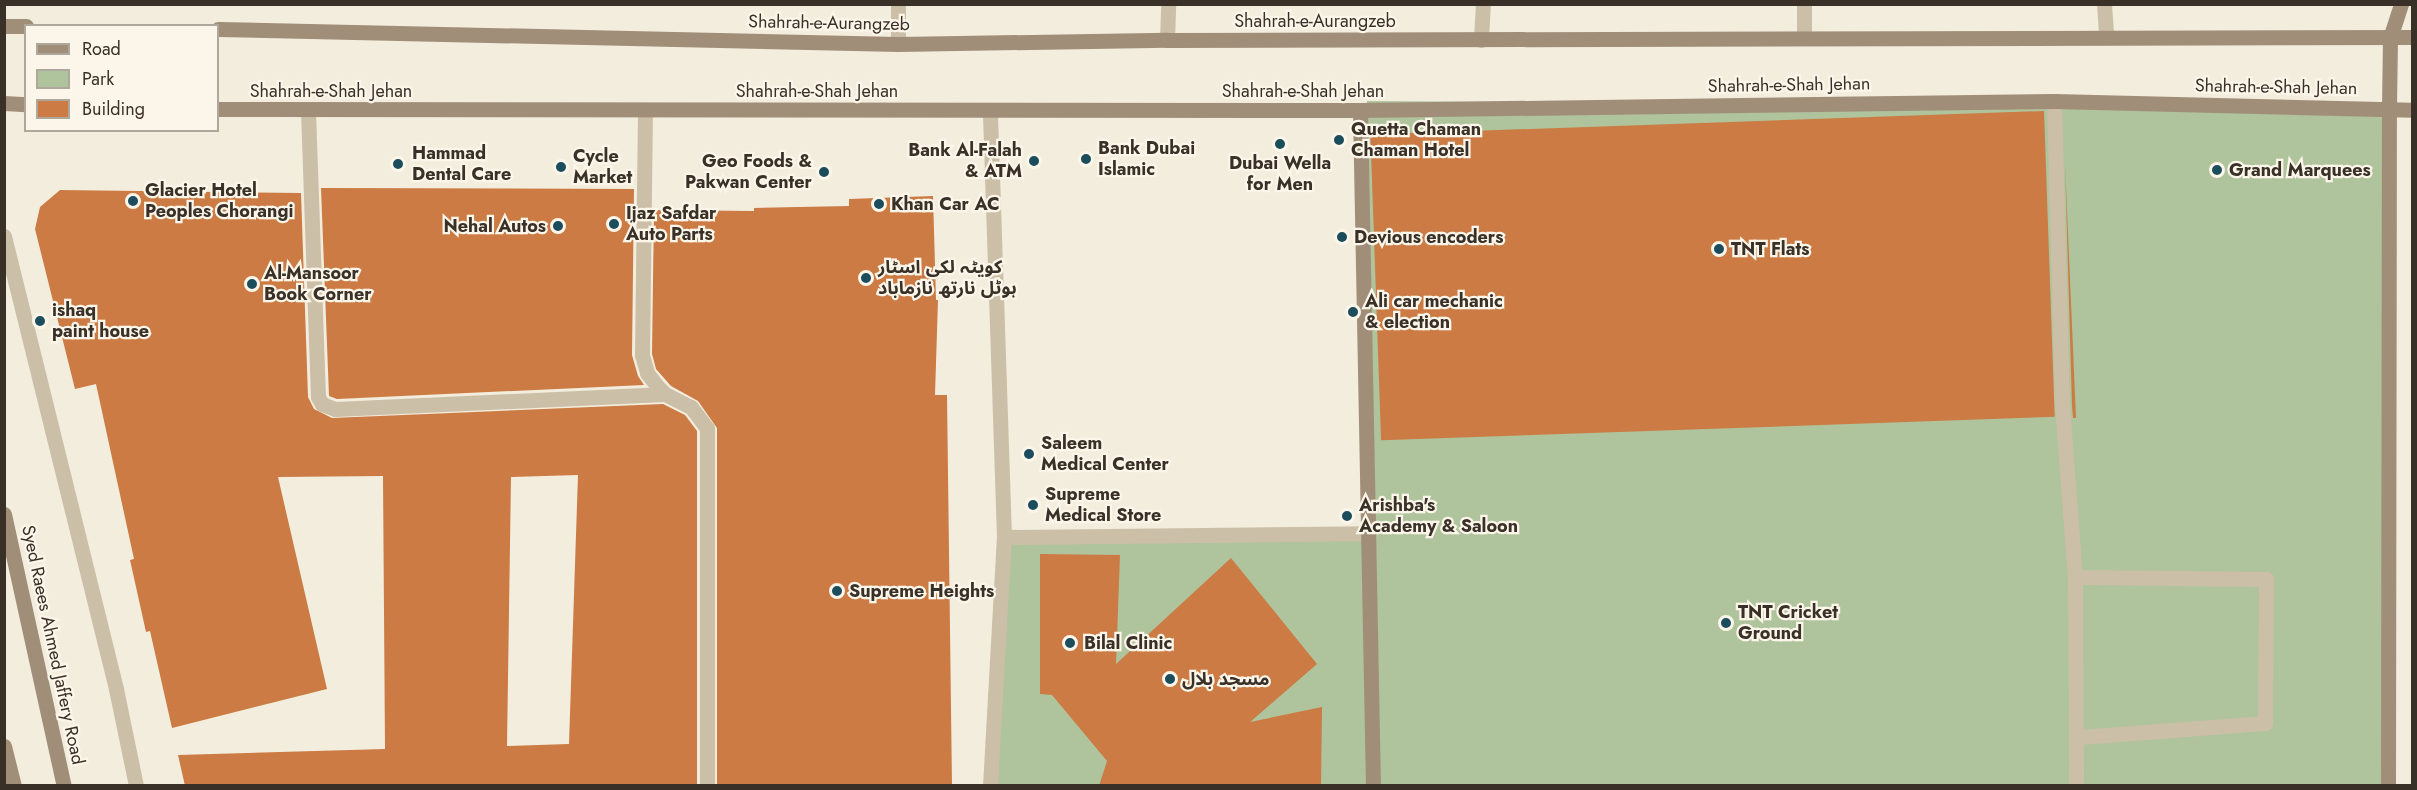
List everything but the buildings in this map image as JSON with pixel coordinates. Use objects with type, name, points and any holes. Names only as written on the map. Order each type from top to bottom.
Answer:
[{"type":"main road","points":[[2388,786],[2390,38],[2401,4]]},
{"type":"main road","points":[[4,26],[24,26]]},
{"type":"main road","name":"Shahrah-e-Aurangzeb","points":[[219,29],[898,44],[1167,40],[2412,37]]},
{"type":"main road","name":"Shahrah-e-Shah Jehan","points":[[219,109],[308,111],[1360,110],[2054,101],[2389,109]]},
{"type":"main road","points":[[4,103],[24,104]]},
{"type":"main road","points":[[2389,109],[2412,110]]},
{"type":"main road","points":[[1360,110],[1373,786]]},
{"type":"main road","name":"Syed Raees Ahmed Jaffery Road","points":[[4,514],[64,786]]},
{"type":"main road","points":[[4,746],[14,786]]},
{"type":"street","points":[[898,4],[898,44]]},
{"type":"street","points":[[1167,40],[1168,4]]},
{"type":"street","points":[[1481,40],[1483,4]]},
{"type":"street","points":[[1804,4],[1804,38]]},
{"type":"street","points":[[2104,4],[2106,36]]},
{"type":"street","points":[[2054,101],[2062,405],[2075,577],[2076,786]]},
{"type":"street","points":[[645,110],[642,355],[647,373],[665,394],[691,407],[707,429],[707,786]]},
{"type":"street","points":[[308,111],[318,398],[322,404],[335,409],[665,394]]},
{"type":"street","points":[[990,111],[1004,537],[990,786]]},
{"type":"street","points":[[4,236],[116,689],[136,786]]},
{"type":"street","points":[[1004,537],[1369,533]]},
{"type":"street","points":[[2075,577],[2266,579],[2265,723],[2077,737]]},
{"type":"green space","points":[[1367,101],[2388,107],[2392,785],[989,786],[1004,537],[1372,533]]},
{"type":"place","name":"Quetta Chaman Chaman Hotel","points":[[1339,140]]},
{"type":"place","name":"Dubai Wella for Men","points":[[1280,144]]},
{"type":"place","name":"Bank Dubai Islamic","points":[[1086,159]]},
{"type":"place","name":"Bank Al-Falah & ATM","points":[[1034,161]]},
{"type":"place","name":"Hammad Dental Care","points":[[398,164]]},
{"type":"place","name":"Cycle Market","points":[[561,167]]},
{"type":"place","name":"Grand Marquees","points":[[2217,170]]},
{"type":"place","name":"Geo Foods & Pakwan Center","points":[[824,172]]},
{"type":"place","name":"Glacier Hotel Peoples Chorangi","points":[[133,201]]},
{"type":"place","name":"Khan Car AC","points":[[879,204]]},
{"type":"place","name":"Ijaz Safdar Auto Parts","points":[[614,224]]},
{"type":"place","name":"Nehal Autos","points":[[558,226]]},
{"type":"place","name":"Devious encoders","points":[[1342,237]]},
{"type":"place","name":"TNT Flats","points":[[1719,249]]},
{"type":"place","name":"کویٹہ لکی اسٹار ہوٹل نارتھ نازماباد","points":[[866,278]]},
{"type":"place","name":"Al-Mansoor Book Corner","points":[[252,284]]},
{"type":"place","name":"Ali car mechanic & election","points":[[1353,312]]},
{"type":"place","name":"ishaq paint house","points":[[40,321]]},
{"type":"place","name":"Saleem Medical Center","points":[[1029,454]]},
{"type":"place","name":"Supreme Medical Store","points":[[1033,505]]},
{"type":"place","name":"Arishba's Academy & Saloon","points":[[1347,516]]},
{"type":"place","name":"Supreme Heights","points":[[837,591]]},
{"type":"place","name":"TNT Cricket Ground","points":[[1726,623]]},
{"type":"place","name":"Bilal Clinic","points":[[1070,643]]},
{"type":"place","name":"مسجد بلال","points":[[1170,679]]}]
